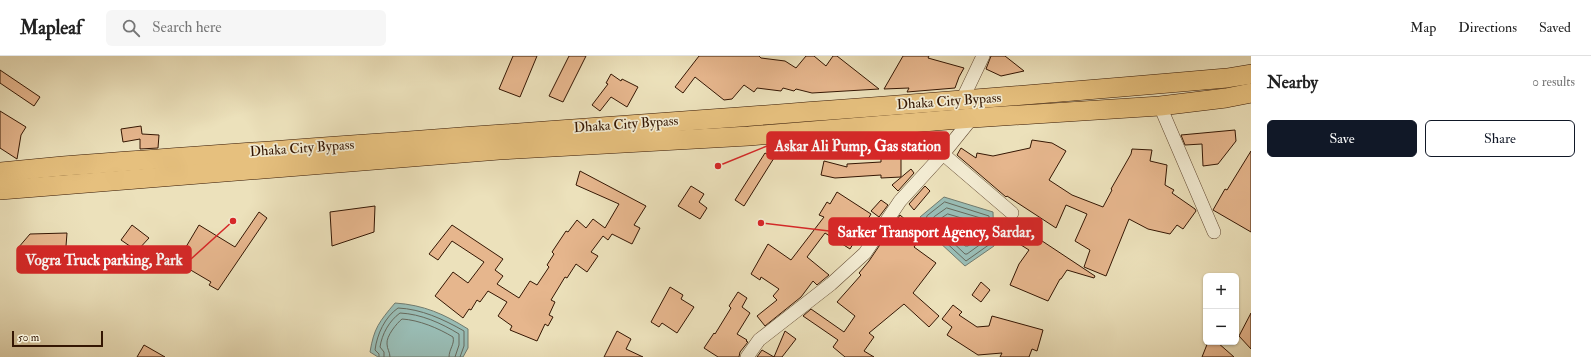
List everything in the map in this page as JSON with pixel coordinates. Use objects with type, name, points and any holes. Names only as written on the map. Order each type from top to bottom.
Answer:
[{"type":"highway","name":"Dhaka City Bypass","points":[[0,172],[63,166],[992,99],[1227,78],[1251,74]]},
{"type":"highway","points":[[0,190],[500,150],[749,136],[972,118],[1160,106],[1226,98],[1251,93]]},
{"type":"street","points":[[962,100],[983,56]]},
{"type":"street","points":[[1160,106],[1214,232]]},
{"type":"street","points":[[747,357],[759,340],[830,284],[865,253],[900,201],[943,154],[972,118]]},
{"type":"street","points":[[943,154],[1012,213]]},
{"type":"water","points":[[944,197],[993,212],[994,246],[965,266],[938,241],[920,217]]},
{"type":"water","points":[[395,303],[425,308],[451,319],[468,329],[468,348],[463,357],[378,357],[370,352],[375,331]]},
{"type":"building","points":[[513,56],[537,56],[520,97],[499,89]]},
{"type":"building","points":[[569,56],[586,56],[563,102],[549,96]]},
{"type":"building","points":[[699,56],[759,56],[761,58],[785,61],[796,68],[806,56],[814,56],[826,66],[833,56],[837,56],[879,89],[812,93],[796,89],[794,91],[783,88],[781,91],[757,88],[754,92],[744,85],[732,99],[724,100],[695,77],[683,93],[675,87]]},
{"type":"building","points":[[903,56],[929,56],[928,58],[964,68],[955,88],[907,92],[909,88],[884,89]]},
{"type":"building","points":[[991,56],[1005,56],[1024,71],[1001,76],[986,69]]},
{"type":"building","points":[[0,70],[40,97],[34,106],[0,83]]},
{"type":"building","points":[[611,74],[621,81],[622,79],[638,87],[627,107],[611,97],[600,111],[592,105],[608,84],[606,83]]},
{"type":"building","points":[[0,111],[26,127],[21,135],[17,159],[0,148]]},
{"type":"building","points":[[141,126],[142,134],[159,135],[158,148],[140,149],[140,139],[123,142],[121,129]]},
{"type":"building","points":[[1235,130],[1236,141],[1218,164],[1203,166],[1202,144],[1185,145],[1181,135]]},
{"type":"building","points":[[1032,140],[1052,143],[1066,151],[1049,180],[1072,195],[1103,207],[1112,190],[1111,189],[1131,154],[1132,149],[1152,150],[1150,161],[1167,165],[1165,185],[1174,190],[1172,193],[1196,211],[1183,229],[1177,225],[1170,234],[1148,229],[1129,219],[1106,276],[1084,267],[1090,250],[1075,241],[1087,214],[1066,205],[1056,228],[1007,196],[1006,197],[957,155],[961,148],[976,158],[977,153],[993,156],[1030,148]]},
{"type":"building","points":[[1251,151],[1251,232],[1213,210],[1225,189],[1227,190]]},
{"type":"building","points":[[765,153],[774,158],[744,206],[735,200]]},
{"type":"building","points":[[901,157],[901,177],[881,178],[881,175],[835,178],[821,175],[824,161],[847,167],[847,164],[881,162],[881,158]]},
{"type":"building","points":[[911,169],[914,173],[898,191],[892,185]]},
{"type":"building","points":[[580,171],[646,206],[634,225],[640,228],[632,244],[612,234],[608,240],[603,236],[591,252],[598,256],[587,272],[576,264],[567,278],[565,277],[551,300],[555,302],[549,315],[553,317],[548,326],[545,324],[537,341],[510,330],[512,326],[498,316],[507,302],[488,291],[480,302],[477,300],[471,310],[469,309],[463,318],[435,296],[453,272],[468,283],[484,262],[452,241],[438,260],[429,254],[452,225],[503,259],[495,270],[503,276],[497,284],[519,298],[530,281],[537,285],[549,267],[547,265],[554,254],[552,252],[566,231],[568,232],[577,220],[586,228],[593,219],[605,228],[619,204],[576,185]]},
{"type":"building","points":[[691,186],[704,194],[699,202],[707,208],[700,219],[678,206]]},
{"type":"building","points":[[925,186],[930,191],[914,210],[909,204]]},
{"type":"building","points":[[837,192],[871,214],[850,249],[825,233],[807,257],[829,275],[817,285],[813,281],[801,297],[765,326],[757,316],[777,300],[773,296],[779,289],[761,277],[760,280],[751,274],[768,244],[791,260],[824,217],[819,215],[827,202],[830,204]]},
{"type":"building","points":[[881,200],[888,205],[879,217],[871,211]]},
{"type":"building","points":[[375,206],[374,232],[332,246],[330,212]]},
{"type":"building","points":[[259,212],[267,218],[218,290],[209,285],[211,282],[177,262],[199,225],[235,247]]},
{"type":"building","points":[[900,215],[907,221],[904,225],[907,227],[906,229],[920,239],[914,247],[936,263],[913,293],[939,316],[929,327],[904,304],[869,333],[874,337],[864,351],[874,357],[845,357],[833,347],[838,340],[803,316],[811,309],[844,332],[855,316],[837,302],[861,275],[859,273],[869,261]]},
{"type":"building","points":[[132,225],[149,238],[137,251],[121,240]]},
{"type":"building","points":[[1021,227],[1095,276],[1094,278],[1067,270],[1060,279],[1048,301],[1010,285],[1019,264],[1029,250],[1013,240]]},
{"type":"building","points":[[67,233],[66,246],[47,271],[18,248],[30,234]]},
{"type":"building","points":[[981,282],[990,290],[981,302],[972,295]]},
{"type":"building","points":[[670,287],[683,295],[681,299],[694,307],[677,333],[662,323],[659,327],[651,322]]},
{"type":"building","points":[[738,292],[747,298],[742,307],[750,313],[737,334],[748,342],[740,352],[739,357],[718,357],[704,348],[714,333],[715,334],[731,308],[729,306]]},
{"type":"building","points":[[953,305],[962,312],[959,315],[977,327],[989,326],[992,316],[1043,330],[1037,351],[1032,349],[1029,357],[1000,357],[1002,353],[978,355],[947,335],[952,327],[942,319]]},
{"type":"building","points":[[1251,313],[1251,349],[1239,336]]},
{"type":"building","points":[[617,331],[631,339],[626,349],[643,357],[604,357]]},
{"type":"building","points":[[785,331],[796,339],[782,357],[774,357]]},
{"type":"building","points":[[144,345],[165,357],[137,357]]},
{"type":"building","points":[[1207,345],[1220,345],[1234,357],[1202,357]]},
{"type":"building","points":[[762,350],[774,357],[757,357]]},
{"type":"place","name":"Askar Ali Pump, Gas station","points":[[718,166]]},
{"type":"place","name":"Vogra Truck parking, Park","points":[[233,221]]},
{"type":"place","name":"Sarker Transport Agency, Sardar,","points":[[761,223]]}]
